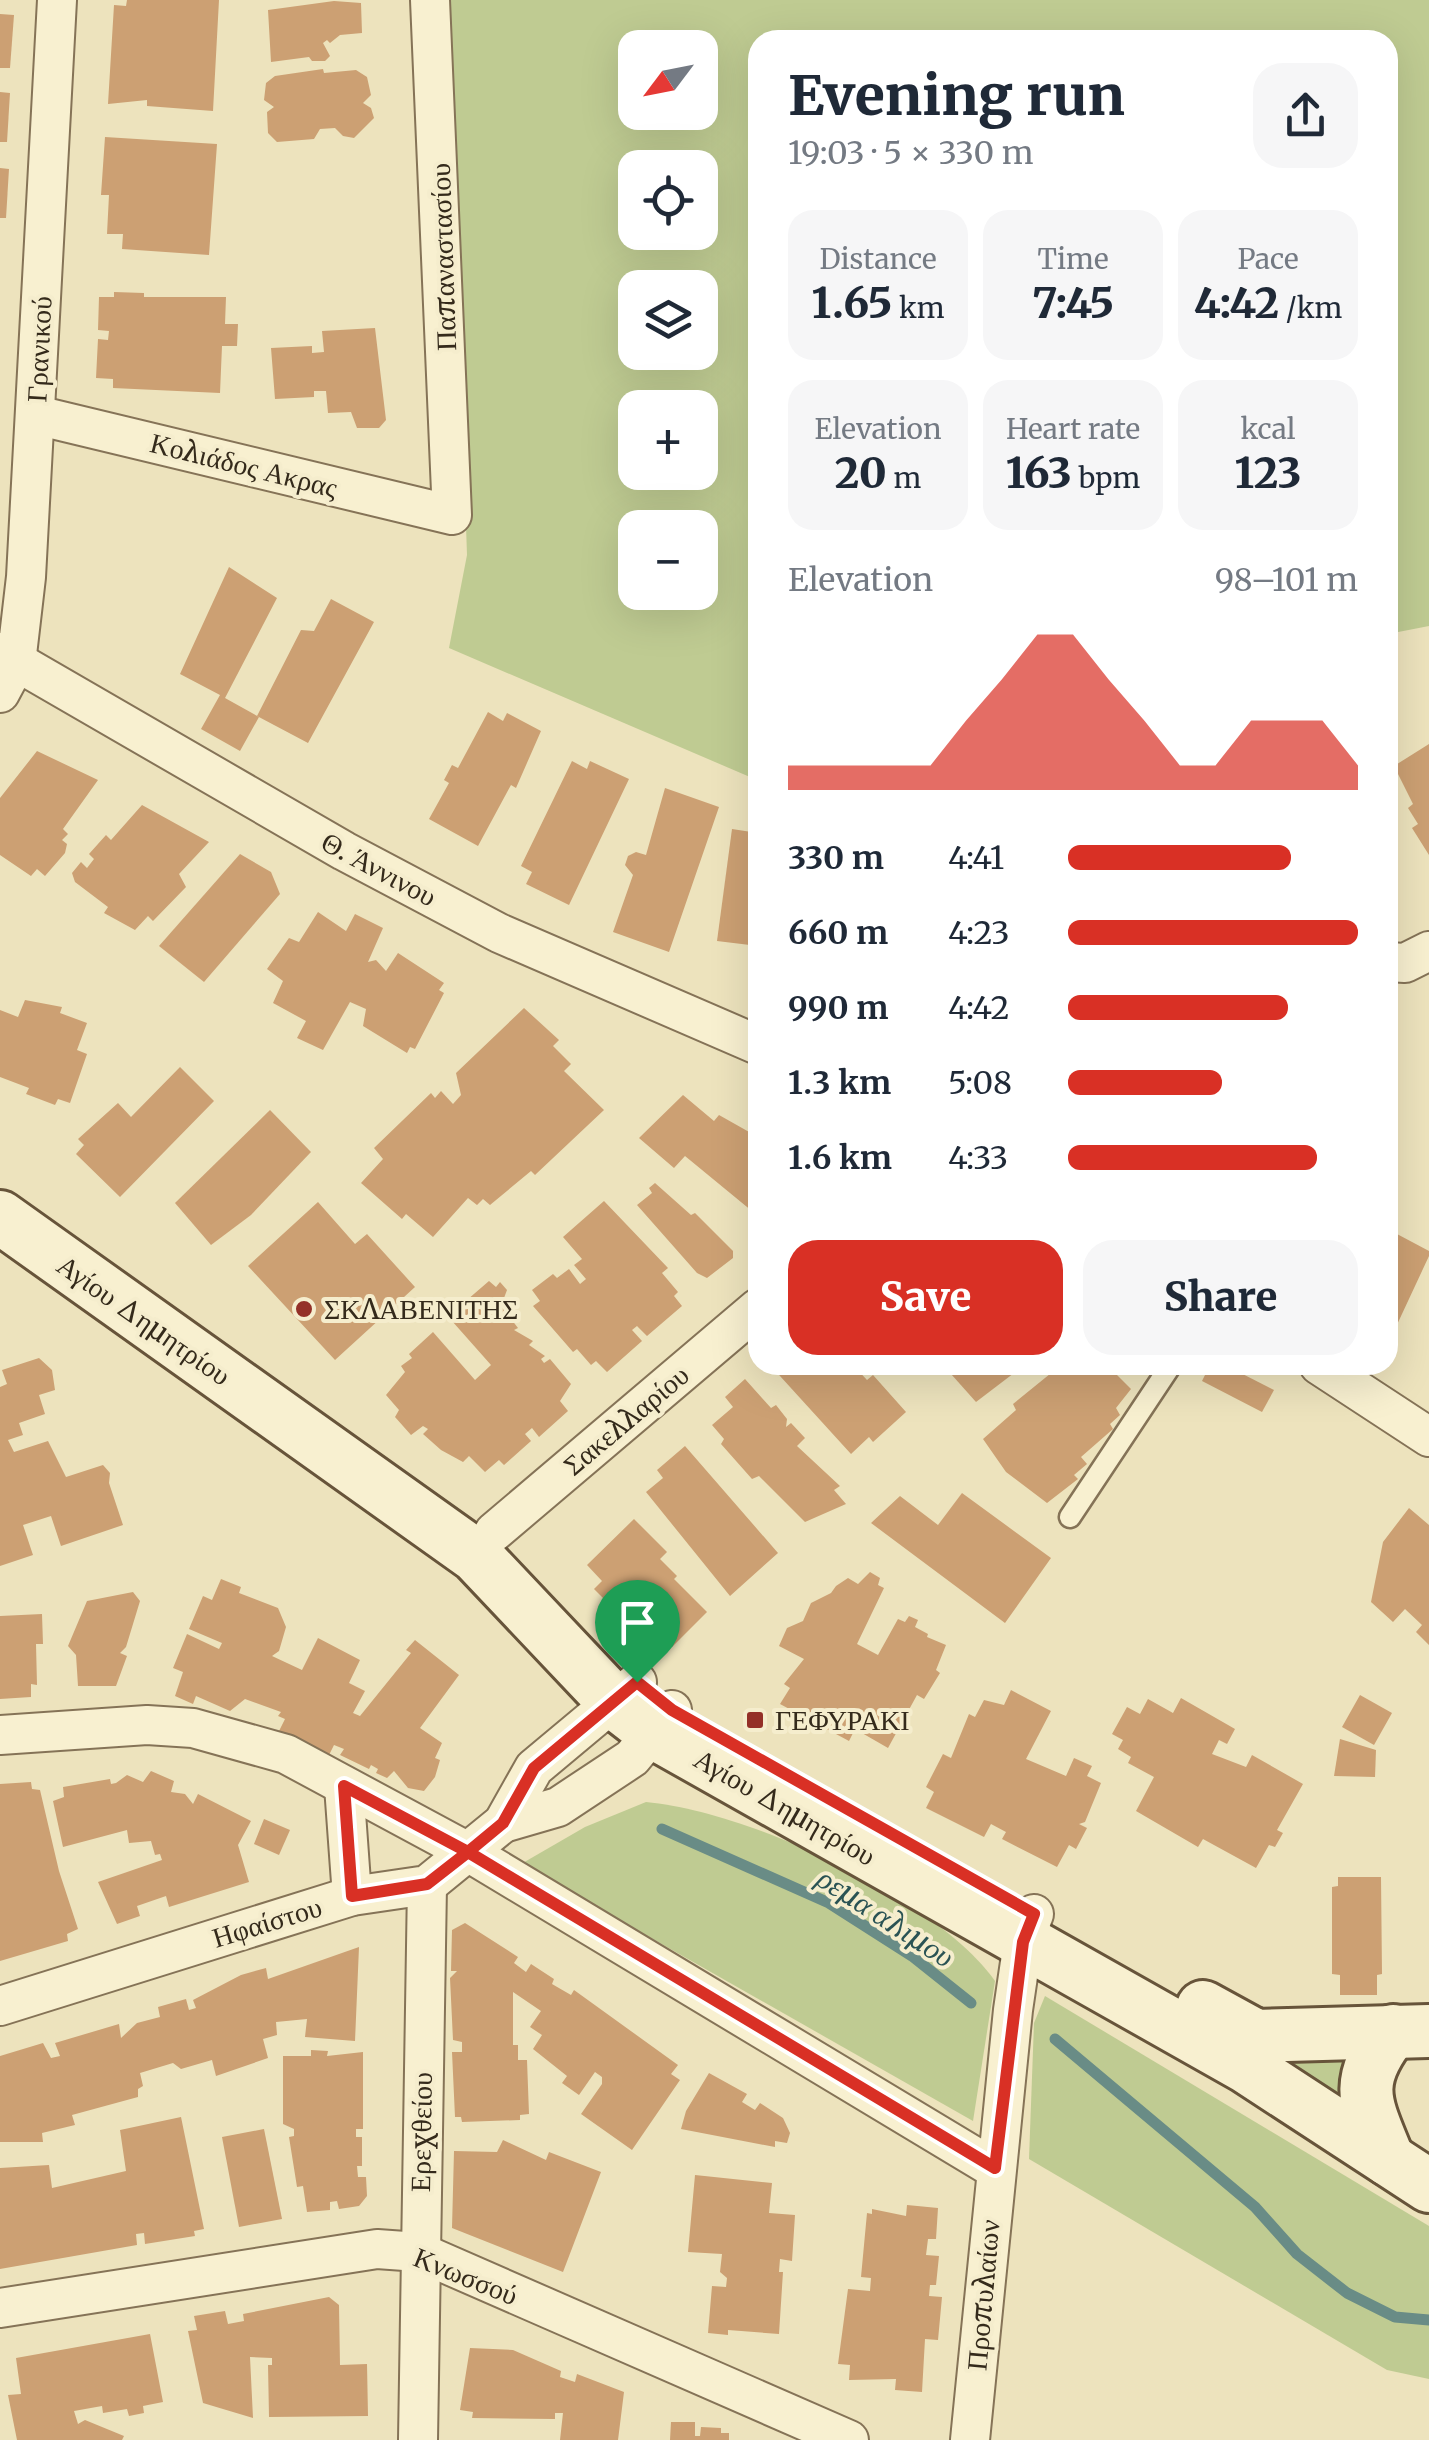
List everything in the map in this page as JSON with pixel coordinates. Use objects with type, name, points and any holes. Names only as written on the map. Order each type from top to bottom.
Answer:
[{"type":"street","name":"Γρανικού","points":[[5,669],[36,414],[56,0]]},
{"type":"street","name":"Παπαναστασίου","points":[[430,0],[452,515]]},
{"type":"street","name":"Κολιάδος Ακρας","points":[[36,414],[452,515]]},
{"type":"street","name":"Θ. Άννινου","points":[[5,669],[499,933],[748,1041]]},
{"type":"street","name":"Αγίου Δημητρίου","points":[[0,1180],[494,1532],[644,1706]]},
{"type":"street","name":"Αγίου Δημητρίου","points":[[0,1217],[476,1556],[644,1706],[1029,1928],[1408,2172]]},
{"type":"street","name":"Σακελλαρίου","points":[[494,1532],[748,1316]]},
{"type":"street","points":[[1334,1375],[1429,1437]]},
{"type":"street","points":[[503,1823],[558,1807],[632,1758],[644,1706]]},
{"type":"street","name":"Ηφαίστου","points":[[0,2006],[352,1896],[427,1884],[503,1823],[534,1768],[644,1706]]},
{"type":"street","points":[[0,1735],[147,1725],[193,1728],[286,1754],[468,1852],[996,2153]]},
{"type":"street","points":[[344,1786],[352,1896]]},
{"type":"street","name":"Ερεχθείου","points":[[418,2440],[427,1884]]},
{"type":"street","name":"Αγίου Δημητρίου","points":[[1029,1928],[1256,2036],[1411,2031]]},
{"type":"street","name":"Προπυλαίων","points":[[970,2440],[996,2153],[1013,2010],[1029,1928]]},
{"type":"street","points":[[1408,2172],[1364,2086],[1374,2055],[1411,2031]]},
{"type":"street","name":"Κνωσσού","points":[[0,2308],[376,2248],[419,2252],[796,2429],[849,2440]]},
{"type":"lane","points":[[1070,1517],[1165,1375]]},
{"type":"green space","points":[[448,0],[1429,0],[1429,626],[1398,632],[1398,30],[748,30],[748,776],[449,648],[467,555]]},
{"type":"green space","points":[[646,1802],[735,1822],[836,1863],[930,1919],[967,1950],[995,1981],[973,2121],[521,1864],[585,1827]]},
{"type":"green space","points":[[1045,1996],[1429,2226],[1429,2379],[1387,2370],[1029,2159],[1034,2023]]},
{"type":"green space","points":[[1287,2060],[1346,2060],[1344,2099],[1286,2067]]},
{"type":"building","points":[[127,0],[219,0],[213,111],[147,106],[147,100],[108,104],[114,5],[126,6]]},
{"type":"building","points":[[334,1],[361,3],[362,33],[340,35],[323,43],[330,56],[325,61],[312,61],[309,57],[271,62],[268,10]]},
{"type":"building","points":[[0,14],[14,15],[10,68],[0,68]]},
{"type":"building","points":[[323,69],[324,73],[356,70],[367,77],[371,95],[363,103],[371,108],[374,118],[354,138],[343,136],[335,128],[320,129],[314,139],[277,142],[268,133],[267,112],[274,107],[264,100],[266,83],[275,76]]},
{"type":"building","points":[[0,92],[10,93],[7,142],[0,142]]},
{"type":"building","points":[[105,137],[217,144],[209,255],[122,249],[123,234],[107,234],[109,195],[101,195]]},
{"type":"building","points":[[0,168],[9,169],[6,218],[0,218]]},
{"type":"building","points":[[114,292],[144,293],[144,297],[226,297],[225,324],[238,324],[237,346],[222,346],[220,393],[113,388],[113,379],[96,378],[98,339],[108,340],[109,331],[98,330],[99,297],[114,297]]},
{"type":"building","points":[[375,328],[386,420],[379,428],[357,428],[351,412],[328,413],[326,391],[314,391],[314,397],[275,399],[271,348],[312,346],[312,353],[324,352],[322,331]]},
{"type":"building","points":[[229,567],[277,598],[225,698],[259,717],[240,751],[201,729],[220,695],[180,674]]},
{"type":"building","points":[[331,599],[374,622],[308,743],[257,716],[301,630],[314,631]]},
{"type":"building","points":[[488,712],[503,721],[507,713],[541,731],[516,788],[511,785],[478,846],[429,819],[449,783],[444,780],[452,765],[458,768]]},
{"type":"building","points":[[1429,744],[1429,855],[1412,828],[1418,824],[1408,808],[1413,804],[1398,774],[1398,763]]},
{"type":"building","points":[[37,751],[98,780],[63,829],[68,834],[62,840],[67,844],[65,853],[45,876],[37,869],[31,876],[0,855],[0,798]]},
{"type":"building","points":[[572,761],[587,769],[590,761],[629,779],[569,905],[526,884],[532,872],[521,866]]},
{"type":"building","points":[[665,788],[719,807],[669,952],[613,932],[633,875],[625,865],[628,856],[636,852],[646,855]]},
{"type":"building","points":[[142,805],[209,842],[179,874],[186,887],[153,921],[148,916],[135,930],[104,913],[108,907],[75,882],[72,873],[81,862],[87,868],[94,859],[89,854],[106,835],[111,840]]},
{"type":"building","points":[[732,829],[748,831],[748,945],[717,941]]},
{"type":"building","points":[[240,854],[271,872],[280,894],[204,982],[159,946]]},
{"type":"building","points":[[318,912],[346,931],[355,914],[383,928],[368,962],[376,960],[386,971],[398,953],[444,983],[439,990],[444,993],[415,1049],[410,1047],[407,1053],[363,1026],[366,1009],[350,1002],[323,1050],[297,1038],[306,1021],[273,1003],[283,981],[267,969],[289,938],[299,942]]},
{"type":"building","points":[[25,1000],[62,1007],[60,1013],[87,1023],[77,1050],[87,1054],[70,1103],[58,1099],[55,1105],[26,1094],[29,1088],[0,1077],[0,1010],[18,1017]]},
{"type":"building","points":[[524,1008],[559,1040],[553,1046],[571,1064],[564,1071],[604,1110],[535,1175],[531,1171],[490,1205],[483,1199],[477,1205],[468,1198],[433,1237],[406,1214],[402,1219],[361,1183],[383,1159],[374,1148],[431,1093],[435,1098],[441,1091],[453,1104],[461,1095],[456,1073]]},
{"type":"building","points":[[180,1067],[214,1101],[120,1197],[76,1154],[84,1145],[78,1139],[118,1103],[131,1117]]},
{"type":"building","points":[[683,1095],[714,1121],[719,1115],[748,1131],[748,1208],[685,1156],[674,1168],[639,1138]]},
{"type":"building","points":[[270,1110],[311,1152],[251,1215],[211,1245],[175,1203]]},
{"type":"building","points":[[655,1183],[691,1215],[695,1213],[733,1251],[733,1258],[707,1278],[697,1273],[637,1205],[652,1193],[649,1188]]},
{"type":"building","points":[[604,1201],[668,1268],[662,1273],[678,1292],[674,1296],[682,1306],[647,1336],[637,1326],[632,1330],[642,1341],[607,1372],[596,1361],[591,1365],[577,1349],[573,1352],[533,1306],[540,1301],[532,1290],[553,1274],[557,1278],[569,1269],[580,1284],[586,1279],[574,1265],[582,1259],[563,1237]]},
{"type":"building","points":[[318,1202],[355,1244],[367,1234],[415,1287],[335,1360],[248,1266]]},
{"type":"building","points":[[1398,1235],[1429,1251],[1398,1323]]},
{"type":"building","points":[[489,1281],[496,1287],[500,1282],[507,1290],[501,1306],[518,1328],[514,1330],[533,1341],[529,1345],[545,1356],[541,1359],[544,1363],[550,1359],[571,1384],[560,1401],[568,1411],[539,1437],[532,1428],[525,1434],[531,1441],[504,1465],[499,1460],[485,1472],[469,1456],[463,1462],[441,1450],[423,1434],[428,1429],[423,1426],[411,1435],[395,1417],[399,1410],[386,1395],[405,1372],[401,1366],[412,1358],[409,1354],[433,1332],[475,1380],[491,1365],[452,1321],[463,1311],[460,1306]]},
{"type":"building","points":[[39,1358],[52,1370],[55,1390],[39,1395],[45,1414],[19,1423],[23,1435],[8,1440],[14,1452],[48,1441],[66,1477],[103,1465],[110,1473],[109,1483],[123,1525],[61,1546],[51,1516],[23,1525],[33,1555],[0,1566],[0,1387],[7,1384],[2,1370]]},
{"type":"building","points":[[779,1375],[862,1375],[867,1380],[873,1375],[906,1412],[873,1442],[869,1437],[851,1454]]},
{"type":"building","points":[[952,1375],[1011,1375],[976,1402]]},
{"type":"building","points":[[1049,1375],[1117,1375],[1131,1389],[1116,1408],[1120,1415],[1110,1424],[1113,1429],[1081,1457],[1087,1464],[1074,1475],[1078,1479],[1047,1503],[1006,1472],[983,1439],[1016,1410],[1013,1404]]},
{"type":"building","points":[[1205,1375],[1245,1375],[1274,1390],[1262,1412],[1202,1381]]},
{"type":"building","points":[[745,1379],[771,1408],[776,1405],[787,1419],[786,1427],[791,1423],[805,1438],[797,1446],[840,1486],[834,1490],[846,1504],[805,1522],[759,1476],[752,1479],[721,1444],[724,1439],[712,1425],[733,1407],[725,1397]]},
{"type":"building","points":[[685,1446],[778,1553],[730,1596],[646,1492],[663,1478],[657,1470]]},
{"type":"building","points":[[962,1493],[1051,1558],[1005,1623],[871,1523],[900,1496],[938,1525]]},
{"type":"building","points":[[1409,1508],[1429,1525],[1429,1645],[1416,1632],[1422,1625],[1405,1609],[1393,1622],[1371,1602],[1383,1542]]},
{"type":"building","points":[[634,1519],[667,1552],[660,1559],[677,1576],[674,1579],[707,1612],[672,1647],[666,1642],[662,1647],[626,1611],[630,1607],[621,1598],[612,1607],[594,1589],[602,1581],[587,1565]]},
{"type":"building","points":[[870,1572],[880,1578],[878,1585],[884,1588],[857,1644],[878,1655],[898,1619],[905,1622],[909,1616],[918,1620],[915,1627],[927,1637],[946,1645],[936,1670],[940,1673],[924,1699],[917,1695],[888,1748],[855,1729],[849,1741],[780,1704],[790,1688],[784,1684],[804,1659],[779,1646],[787,1628],[803,1621],[811,1603],[836,1586],[848,1578],[858,1584]]},
{"type":"building","points":[[221,1579],[241,1587],[239,1593],[278,1608],[286,1627],[279,1651],[272,1656],[302,1670],[318,1638],[360,1660],[349,1683],[365,1691],[353,1713],[360,1716],[411,1653],[406,1650],[415,1640],[459,1675],[420,1728],[442,1743],[435,1758],[440,1760],[435,1777],[424,1791],[408,1788],[394,1771],[387,1778],[376,1773],[378,1769],[371,1765],[369,1769],[340,1755],[344,1749],[334,1745],[328,1757],[279,1731],[285,1719],[278,1716],[281,1712],[245,1699],[230,1711],[196,1696],[193,1704],[175,1696],[183,1672],[173,1668],[187,1634],[219,1649],[222,1643],[189,1629],[203,1596],[212,1600]]},
{"type":"building","points":[[133,1592],[140,1601],[126,1647],[120,1653],[127,1656],[116,1686],[78,1686],[76,1655],[68,1646],[87,1601]]},
{"type":"building","points":[[42,1614],[43,1644],[36,1644],[37,1685],[31,1684],[31,1697],[0,1699],[0,1616]]},
{"type":"building","points":[[1011,1690],[1051,1711],[1026,1759],[1066,1776],[1074,1758],[1092,1766],[1087,1776],[1101,1783],[1085,1822],[1079,1824],[1087,1828],[1076,1849],[1069,1845],[1057,1867],[1002,1839],[1006,1832],[991,1824],[984,1837],[926,1808],[934,1792],[926,1787],[943,1754],[951,1758],[969,1714],[975,1717],[984,1700],[1004,1705]]},
{"type":"building","points":[[1360,1695],[1392,1713],[1374,1745],[1342,1727]]},
{"type":"building","points":[[1181,1698],[1235,1729],[1227,1744],[1219,1740],[1212,1754],[1246,1767],[1252,1755],[1303,1784],[1277,1830],[1283,1833],[1275,1847],[1269,1845],[1256,1868],[1203,1839],[1198,1847],[1136,1811],[1154,1777],[1128,1763],[1131,1757],[1118,1749],[1123,1740],[1112,1734],[1127,1707],[1140,1714],[1148,1699],[1173,1713]]},
{"type":"building","points":[[1340,1739],[1376,1750],[1375,1777],[1334,1776]]},
{"type":"building","points":[[151,1771],[174,1781],[171,1792],[185,1794],[193,1804],[198,1794],[251,1821],[238,1845],[249,1882],[169,1907],[166,1896],[137,1906],[140,1916],[117,1924],[98,1882],[162,1860],[160,1854],[155,1855],[151,1841],[129,1843],[127,1830],[63,1847],[53,1801],[64,1797],[63,1787],[110,1779],[111,1784],[127,1775],[143,1782]]},
{"type":"building","points":[[31,1782],[32,1789],[40,1790],[59,1871],[78,1929],[67,1934],[68,1941],[0,1961],[0,1784]]},
{"type":"building","points":[[264,1819],[290,1830],[279,1855],[254,1844]]},
{"type":"building","points":[[1338,1877],[1381,1877],[1382,1974],[1377,1975],[1377,1995],[1340,1995],[1340,1975],[1332,1974],[1332,1887],[1338,1886]]},
{"type":"building","points":[[465,1923],[518,1957],[514,1963],[526,1972],[531,1964],[554,1979],[552,1984],[571,1995],[574,1990],[678,2065],[671,2074],[680,2080],[632,2150],[581,2114],[602,2084],[602,2077],[595,2072],[579,2095],[562,2083],[567,2076],[533,2049],[542,2035],[530,2027],[541,2011],[513,1992],[513,2045],[518,2045],[518,2060],[527,2060],[529,2114],[520,2115],[520,2120],[462,2122],[461,2117],[455,2117],[452,2052],[462,2052],[462,2042],[453,2040],[450,1978],[457,1971],[451,1971],[452,1930]]},
{"type":"building","points":[[359,1947],[355,2041],[305,2037],[307,2019],[276,2022],[277,2035],[263,2039],[268,2058],[216,2076],[212,2060],[181,2069],[173,2063],[140,2073],[143,2086],[138,2089],[138,2097],[72,2115],[75,2125],[42,2133],[43,2142],[0,2142],[0,2056],[43,2043],[51,2058],[60,2056],[55,2043],[119,2024],[121,2038],[137,2023],[160,2017],[158,2007],[186,1999],[189,2010],[196,2008],[193,2000],[241,1975],[266,1968],[268,1979]]},
{"type":"building","points":[[311,2050],[328,2051],[327,2056],[363,2052],[363,2129],[356,2129],[356,2137],[362,2137],[362,2166],[357,2166],[358,2177],[366,2177],[367,2196],[359,2206],[339,2209],[337,2201],[330,2202],[330,2210],[307,2212],[303,2186],[297,2187],[289,2137],[294,2136],[294,2129],[283,2124],[283,2056],[311,2056]]},
{"type":"building","points":[[709,2073],[747,2094],[742,2102],[755,2110],[760,2103],[783,2118],[790,2133],[787,2143],[775,2141],[775,2147],[681,2129],[686,2111]]},
{"type":"building","points":[[181,2117],[204,2229],[194,2231],[195,2236],[145,2244],[144,2233],[136,2234],[137,2245],[0,2269],[0,2168],[49,2165],[52,2188],[126,2171],[120,2130]]},
{"type":"building","points":[[264,2129],[282,2219],[239,2227],[222,2137]]},
{"type":"building","points":[[503,2140],[546,2160],[549,2152],[601,2172],[563,2272],[452,2228],[454,2151],[497,2152]]},
{"type":"building","points":[[695,2175],[772,2183],[769,2213],[795,2215],[792,2261],[780,2259],[779,2272],[783,2272],[779,2334],[728,2330],[728,2335],[708,2333],[712,2286],[726,2287],[727,2278],[720,2272],[722,2254],[688,2252]]},
{"type":"building","points":[[907,2205],[938,2208],[936,2239],[928,2239],[926,2255],[939,2256],[936,2285],[930,2285],[929,2296],[942,2297],[938,2340],[925,2339],[922,2392],[895,2390],[896,2379],[849,2380],[850,2365],[838,2364],[848,2289],[870,2291],[871,2278],[861,2277],[867,2213],[872,2214],[872,2209],[906,2216]]},
{"type":"building","points":[[329,2297],[339,2305],[340,2365],[367,2364],[368,2416],[269,2417],[268,2365],[272,2365],[272,2358],[250,2357],[253,2418],[203,2403],[188,2331],[197,2330],[194,2316],[225,2311],[228,2324],[244,2321],[243,2314]]},
{"type":"building","points":[[150,2334],[163,2402],[143,2406],[144,2413],[129,2416],[127,2409],[103,2413],[102,2406],[74,2411],[78,2424],[85,2420],[124,2436],[122,2440],[17,2440],[8,2395],[21,2394],[16,2358]]},
{"type":"building","points":[[470,2348],[513,2350],[561,2371],[560,2377],[575,2382],[577,2374],[624,2392],[618,2440],[560,2440],[563,2413],[555,2413],[555,2419],[472,2418],[473,2412],[460,2410]]},
{"type":"building","points":[[671,2422],[695,2422],[695,2436],[700,2436],[701,2427],[721,2428],[721,2433],[729,2433],[729,2440],[670,2440]]},
{"type":"waterway","name":"ρεμα αλιμου","points":[[662,1829],[829,1903],[912,1956],[971,2003]]},
{"type":"waterway","points":[[1055,2039],[1255,2207],[1297,2254],[1347,2293],[1395,2317],[1429,2320]]},
{"type":"place","name":"ΣΚΛΑΒΕΝΙΤΗΣ","points":[[304,1309]]},
{"type":"place","name":"ΓΕΦΥΡΑΚΙ","points":[[755,1720]]},
{"type":"route","points":[[637,1682],[534,1768],[503,1823],[468,1852],[344,1786],[352,1896],[427,1884],[468,1852],[995,2168],[1023,1942],[1034,1914],[672,1710],[637,1682]]}]
